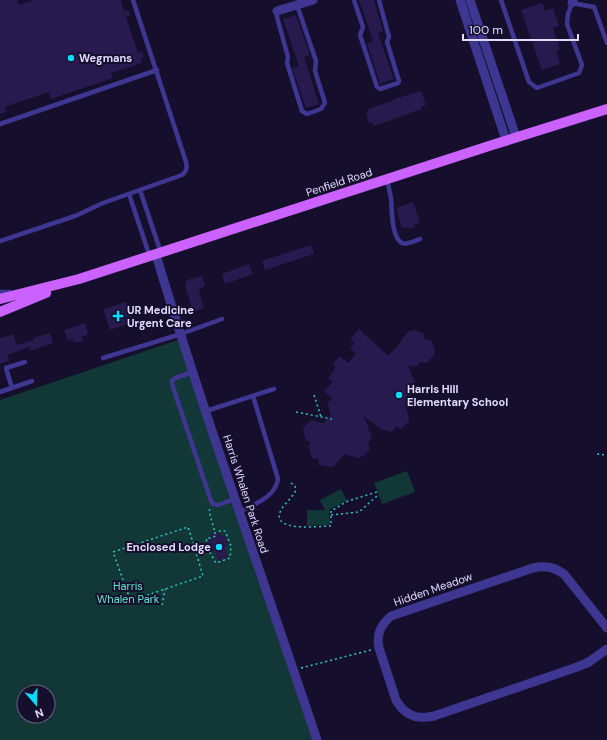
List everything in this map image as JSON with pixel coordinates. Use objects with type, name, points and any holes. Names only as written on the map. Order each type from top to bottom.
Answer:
[{"type":"main road","name":"Penfield Road","points":[[0,299],[79,279],[156,255],[506,140],[607,109]]},
{"type":"main road","name":"Penfield Road","points":[[0,312],[79,279]]},
{"type":"street","points":[[277,12],[312,0]]},
{"type":"street","points":[[460,0],[506,140]]},
{"type":"street","points":[[470,0],[516,137]]},
{"type":"street","name":"Harris Whalen Park Road","points":[[156,255],[180,334],[239,512],[317,740]]},
{"type":"street","name":"Hidden Meadow","points":[[607,628],[564,574],[556,568],[542,566],[526,570],[391,616],[385,621],[378,632],[377,639],[396,700],[400,708],[410,715],[418,718],[425,718],[577,667],[589,662],[607,649]]},
{"type":"lane","points":[[0,241],[75,216],[103,203],[186,173],[186,162],[133,0]]},
{"type":"lane","points":[[354,0],[363,27],[360,34],[377,87],[380,89],[398,84],[399,80],[387,42],[389,37],[379,0]]},
{"type":"lane","points":[[501,0],[528,82],[537,88],[579,73],[582,65],[567,24],[568,14],[572,2],[594,7],[607,43]]},
{"type":"lane","points":[[277,12],[288,57],[286,63],[302,111],[307,114],[321,109],[325,103],[315,71],[316,61],[297,5]]},
{"type":"lane","points":[[0,124],[157,70]]},
{"type":"lane","points":[[387,179],[391,198],[392,221],[398,239],[407,243],[420,239]]},
{"type":"lane","points":[[140,190],[156,255]]},
{"type":"lane","points":[[129,194],[156,255]]},
{"type":"lane","points":[[0,292],[26,293]]},
{"type":"lane","points":[[103,358],[222,319]]},
{"type":"lane","points":[[12,388],[6,368],[25,362]]},
{"type":"lane","points":[[193,372],[175,378],[172,381],[172,384],[211,502],[218,505],[235,499]]},
{"type":"lane","points":[[0,392],[32,381]]},
{"type":"lane","points":[[206,411],[274,389]]},
{"type":"lane","points":[[239,512],[266,498],[273,492],[277,485],[278,479],[253,396]]},
{"type":"path","points":[[314,395],[321,417]]},
{"type":"path","points":[[296,412],[332,419]]},
{"type":"path","points":[[598,454],[607,455]]},
{"type":"path","points":[[291,483],[295,486],[296,490],[280,511],[279,516],[281,521],[286,525],[298,527],[331,526],[331,515],[331,511],[348,501],[378,493],[359,512],[331,515]]},
{"type":"path","points":[[213,504],[210,511],[215,533],[216,536],[206,539],[210,553],[216,563],[230,558],[231,546],[225,531],[215,533]]},
{"type":"path","points":[[188,527],[195,549],[203,576],[133,600],[130,599],[113,552],[188,527]]},
{"type":"path","points":[[195,549],[208,545]]},
{"type":"path","points":[[162,605],[165,589]]},
{"type":"path","points":[[294,670],[379,648]]},
{"type":"green space","name":"Harris Whalen Park","points":[[178,340],[313,740],[0,740],[0,400]]},
{"type":"green space","points":[[407,471],[415,492],[382,504],[374,483]]},
{"type":"green space","points":[[341,489],[347,501],[329,510],[330,525],[307,526],[307,510],[325,510],[320,500]]},
{"type":"building","name":"Wegmans","points":[[0,0],[17,0],[19,5],[34,0],[121,0],[124,11],[128,10],[130,16],[126,17],[138,53],[142,51],[144,57],[140,58],[142,63],[111,73],[113,78],[51,99],[49,92],[5,107],[7,112],[0,114]]},
{"type":"building","points":[[359,0],[374,0],[383,31],[378,33],[394,79],[380,84],[367,44],[373,41]]},
{"type":"building","points":[[542,3],[545,11],[553,8],[559,26],[553,28],[560,49],[556,51],[560,64],[542,70],[521,10]]},
{"type":"building","points":[[296,15],[310,55],[304,57],[319,104],[306,108],[292,68],[299,66],[283,19]]},
{"type":"building","points":[[421,91],[426,105],[421,107],[422,109],[374,126],[372,122],[369,123],[366,113],[369,112],[368,109]]},
{"type":"building","points":[[413,202],[420,223],[409,229],[408,227],[402,228],[396,208]]},
{"type":"building","points":[[311,245],[314,254],[265,270],[262,261]]},
{"type":"building","points":[[249,264],[253,274],[225,284],[222,274]]},
{"type":"building","points":[[202,276],[205,286],[202,287],[199,292],[204,308],[193,312],[185,285],[187,280]]},
{"type":"building","name":"UR Medicine Urgent Care","points":[[126,302],[133,322],[110,330],[103,309]]},
{"type":"building","points":[[85,323],[88,334],[81,337],[83,341],[74,343],[73,339],[68,341],[64,330]]},
{"type":"building","points":[[359,329],[388,356],[408,332],[413,330],[423,333],[425,339],[431,340],[435,350],[434,355],[427,363],[420,362],[416,367],[408,365],[416,386],[415,390],[405,403],[409,421],[401,429],[396,427],[392,432],[382,430],[364,416],[372,438],[368,443],[370,449],[359,458],[344,454],[334,466],[330,467],[319,465],[318,459],[312,458],[309,448],[310,441],[306,441],[303,431],[304,427],[311,420],[323,423],[331,415],[327,403],[332,398],[324,391],[333,382],[328,378],[335,370],[333,364],[340,356],[348,363],[356,354],[350,349],[355,343],[350,339]]},
{"type":"building","points":[[50,333],[53,343],[30,351],[29,347],[7,355],[9,361],[0,364],[0,338],[13,334],[17,345]]},
{"type":"building","name":"Enclosed Lodge","points":[[219,532],[221,536],[225,535],[229,546],[225,547],[228,558],[218,561],[215,551],[212,552],[208,540],[211,539],[210,535]]},
{"type":"place","name":"Wegmans","points":[[71,58]]},
{"type":"place","name":"UR Medicine Urgent Care","points":[[118,316]]},
{"type":"place","name":"Harris Hill Elementary School","points":[[399,395]]},
{"type":"place","name":"Enclosed Lodge","points":[[219,547]]}]
